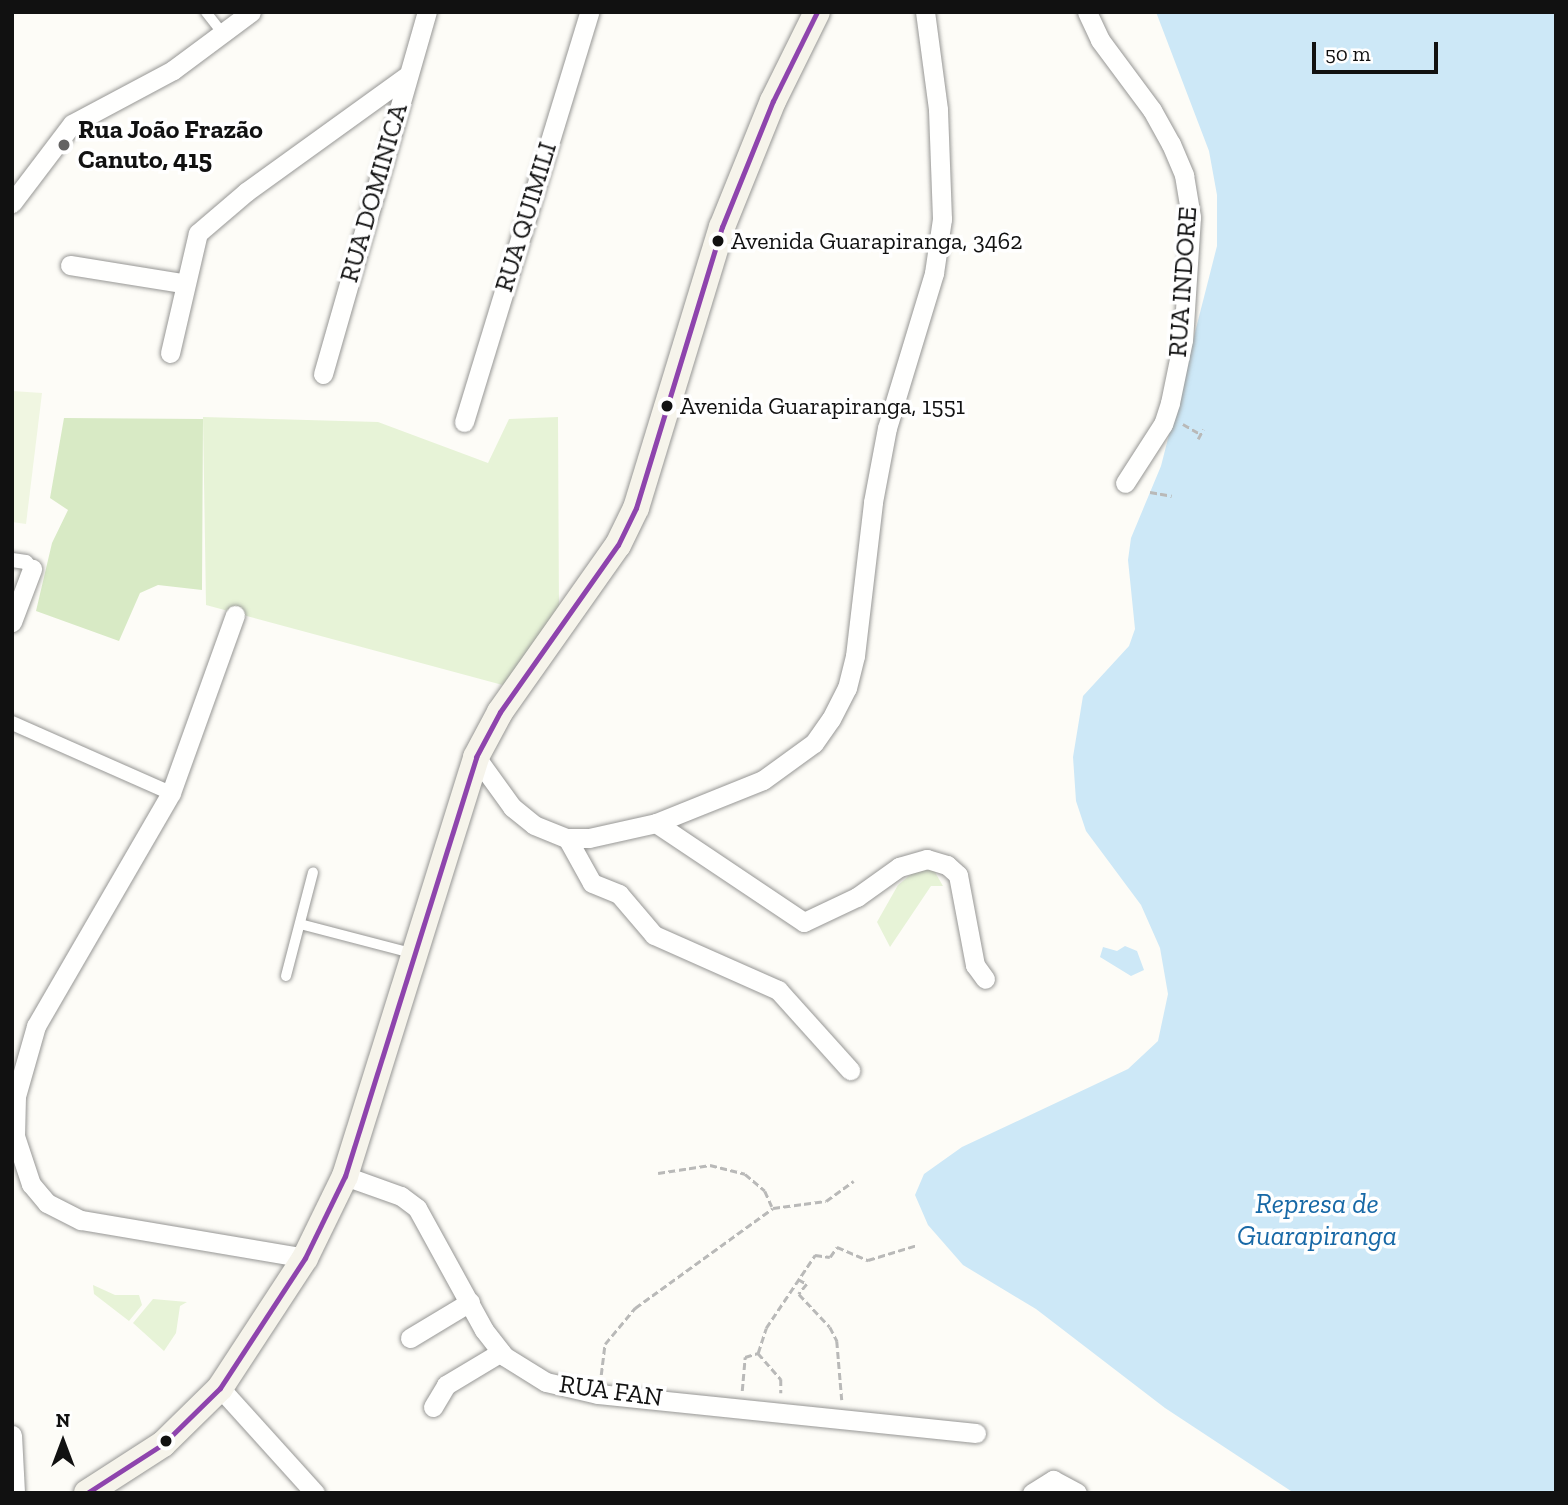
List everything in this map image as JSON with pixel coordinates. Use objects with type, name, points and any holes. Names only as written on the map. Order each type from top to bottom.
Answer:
[{"type":"main road","points":[[93,1492],[163,1444],[220,1388],[305,1258],[345,1177],[476,757],[500,712],[618,545],[636,508],[722,227],[773,101],[817,12]]},
{"type":"street","points":[[12,203],[72,124],[173,70],[251,12]]},
{"type":"street","name":"RUA DOMINICA","points":[[323,374],[427,12]]},
{"type":"street","name":"RUA QUIMILI","points":[[464,422],[589,12]]},
{"type":"street","points":[[476,757],[512,807],[534,825],[567,838],[656,823],[731,795],[792,762],[814,743],[847,688],[887,428],[934,273],[942,219],[940,134],[925,12]]},
{"type":"street","name":"RUA INDORE","points":[[1087,12],[1100,40],[1152,110],[1171,144],[1184,175],[1191,217],[1183,340],[1170,403],[1163,424],[1125,484]]},
{"type":"street","points":[[170,353],[192,245],[220,212],[408,75]]},
{"type":"street","points":[[70,265],[183,283]]},
{"type":"street","points":[[12,560],[32,569],[12,622]]},
{"type":"street","points":[[235,615],[171,793],[36,1026],[14,1095],[15,1136],[22,1162],[47,1203],[81,1220],[305,1258]]},
{"type":"street","points":[[12,723],[171,793]]},
{"type":"street","points":[[656,823],[803,922],[857,897],[899,867],[927,859],[947,865],[958,875],[975,965],[985,979]]},
{"type":"street","points":[[567,838],[592,883],[619,894],[654,935],[778,990],[850,1070]]},
{"type":"street","name":"RUA FAN","points":[[345,1177],[401,1196],[417,1208],[501,1352],[525,1372],[546,1382],[598,1394],[781,1410],[976,1433]]},
{"type":"street","points":[[410,1338],[470,1302]]},
{"type":"street","points":[[433,1407],[446,1385],[501,1352]]},
{"type":"street","points":[[220,1388],[315,1493]]},
{"type":"street","points":[[12,1436],[15,1493]]},
{"type":"street","points":[[1032,1493],[1053,1480],[1077,1493]]},
{"type":"lane","points":[[206,12],[224,34]]},
{"type":"lane","points":[[286,976],[313,872]]},
{"type":"lane","points":[[300,924],[414,954]]},
{"type":"path","points":[[1174,419],[1200,434]]},
{"type":"path","points":[[1198,439],[1203,429]]},
{"type":"path","points":[[1150,492],[1171,496]]},
{"type":"path","points":[[658,1172],[710,1165],[745,1174],[765,1191],[773,1208]]},
{"type":"path","points":[[598,1394],[605,1344],[635,1308],[773,1208],[826,1201],[854,1181]]},
{"type":"path","points":[[741,1396],[743,1362],[758,1353],[766,1328],[815,1255],[830,1257],[836,1247],[867,1260],[917,1245]]},
{"type":"path","points":[[798,1279],[807,1284],[799,1294],[830,1327],[836,1341],[840,1398],[847,1405],[847,1419]]},
{"type":"path","points":[[758,1353],[781,1379],[781,1410]]},
{"type":"green space","points":[[12,391],[42,393],[26,524],[12,522]]},
{"type":"green space","points":[[203,417],[378,422],[488,463],[509,419],[558,417],[559,612],[510,687],[206,605]]},
{"type":"green space","points":[[64,418],[203,419],[202,590],[158,585],[140,593],[119,641],[36,611],[52,543],[68,510],[50,498]]},
{"type":"green space","points":[[920,867],[932,867],[943,886],[931,886],[890,947],[877,922],[898,885]]},
{"type":"green space","points":[[93,1285],[115,1295],[139,1295],[142,1305],[129,1321],[94,1294]]},
{"type":"green space","points":[[153,1299],[187,1302],[180,1306],[176,1333],[164,1351],[133,1323]]},
{"type":"water","name":"Represa de Guarapiranga","points":[[1156,12],[1556,12],[1556,1493],[1294,1493],[1165,1408],[1036,1309],[963,1265],[928,1225],[915,1195],[924,1174],[962,1147],[1128,1069],[1158,1041],[1168,994],[1160,948],[1141,905],[1086,831],[1076,801],[1073,757],[1083,696],[1129,646],[1135,629],[1128,560],[1131,538],[1161,466],[1217,246],[1217,195],[1209,151]]},
{"type":"water","points":[[1125,946],[1137,951],[1144,970],[1131,976],[1100,957],[1103,947],[1117,951]]},
{"type":"transit line","points":[[87,1493],[163,1444],[220,1388],[305,1258],[345,1176],[476,757],[500,712],[618,545],[636,508],[722,227],[773,101],[817,12]]},
{"type":"place","name":"Rua João Frazão Canuto, 415","points":[[64,145]]},
{"type":"place","name":"Avenida Guarapiranga, 3462","points":[[718,241]]},
{"type":"place","name":"Avenida Guarapiranga, 1551","points":[[667,406]]}]
